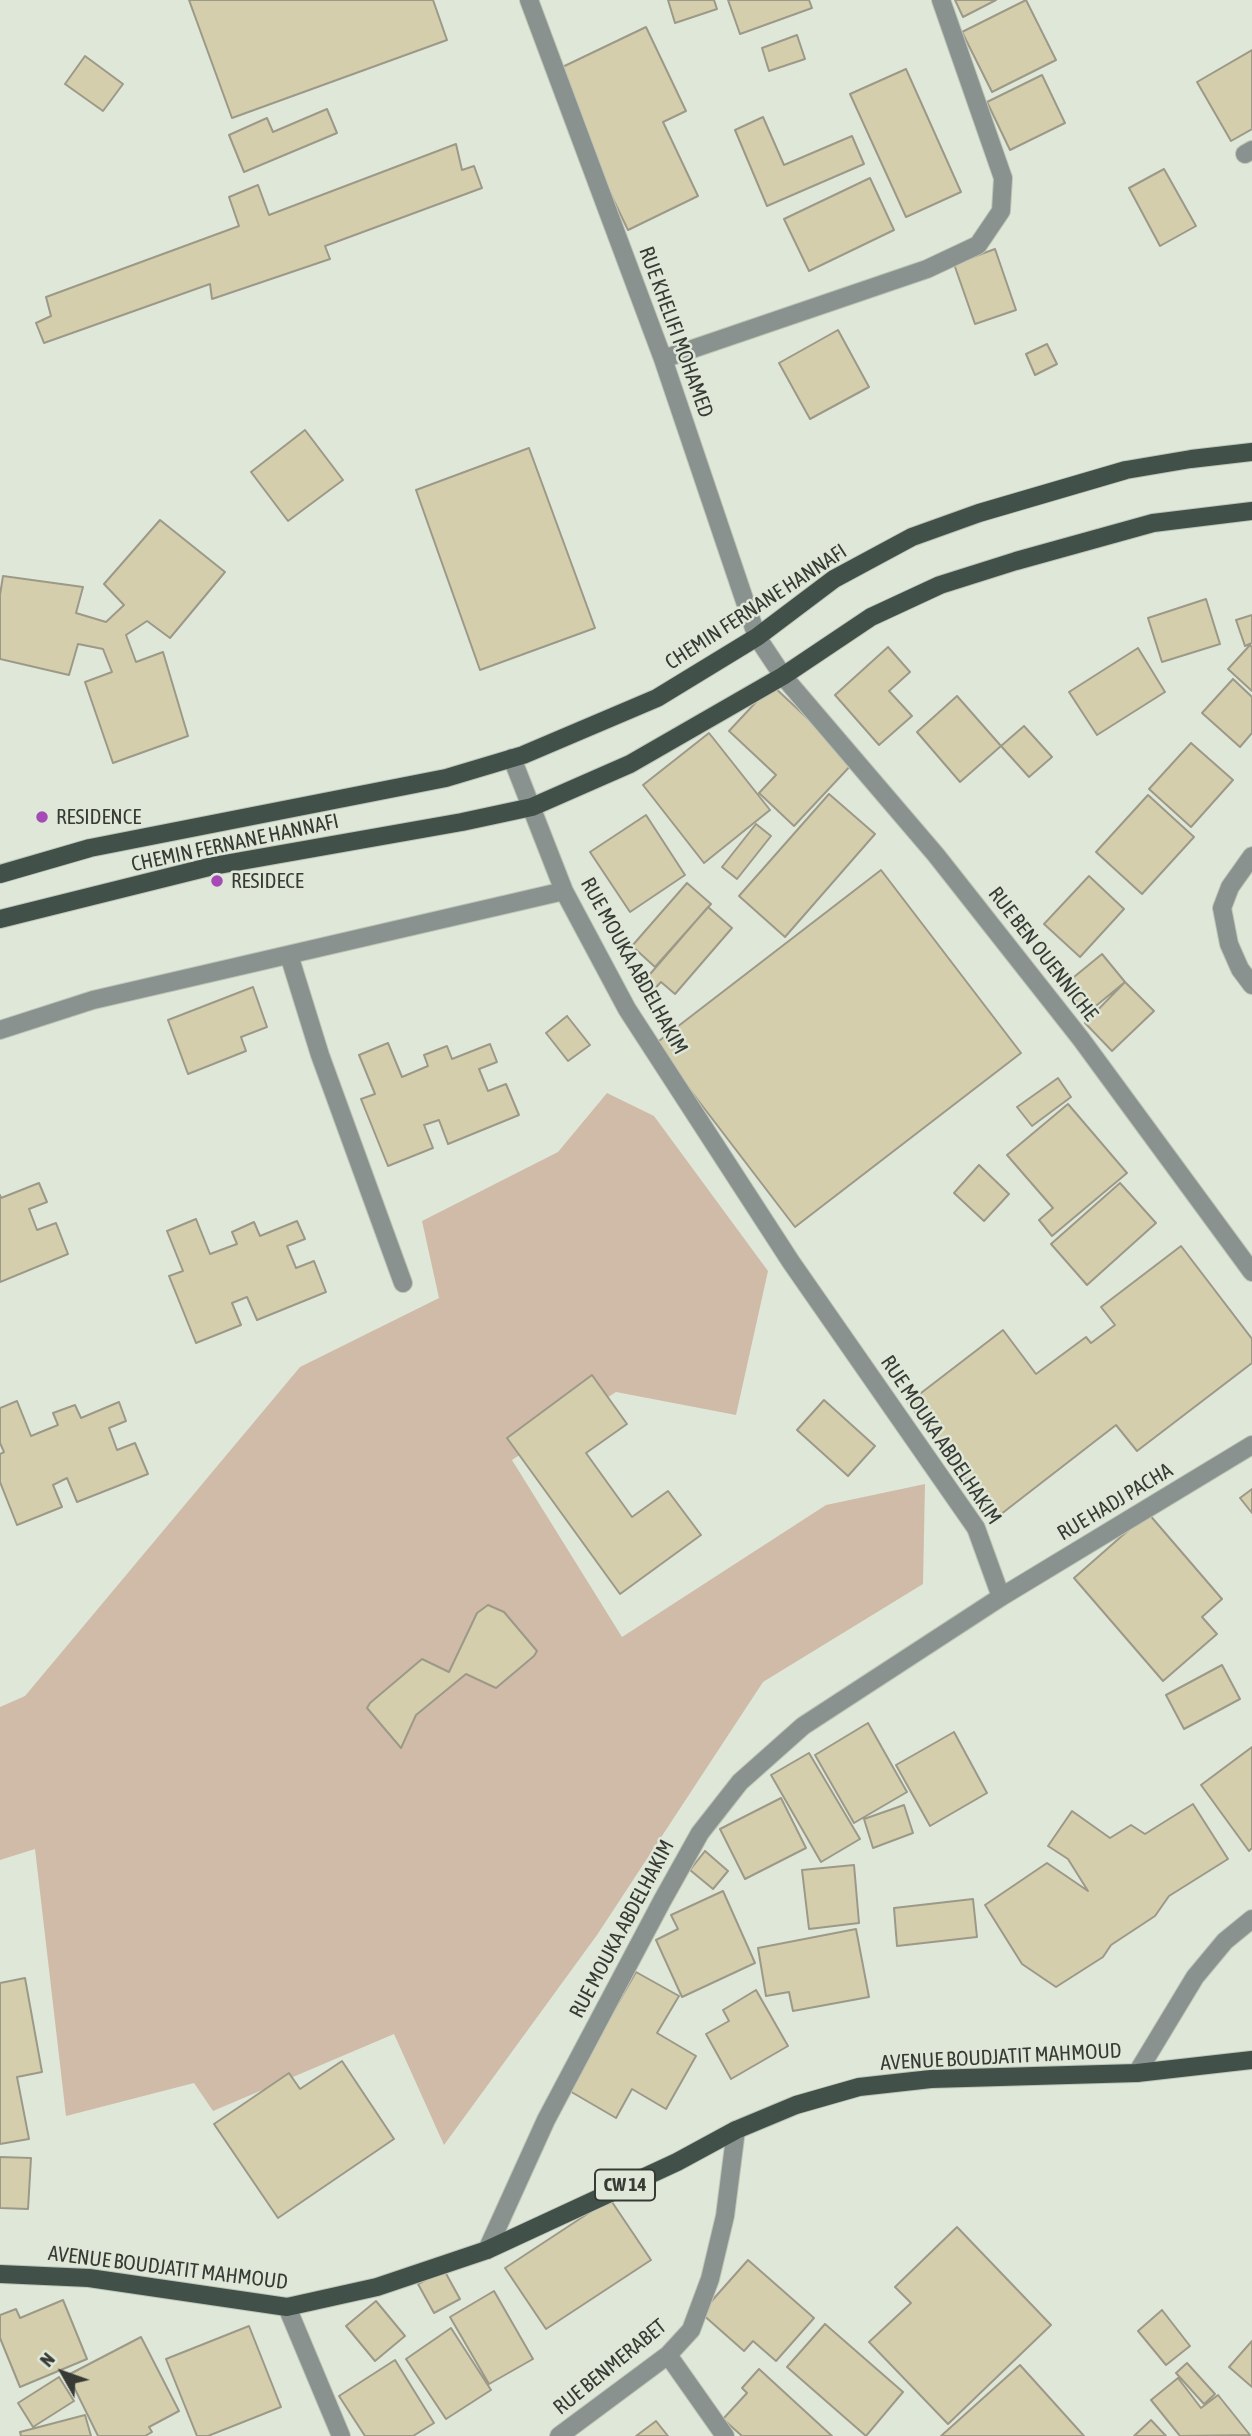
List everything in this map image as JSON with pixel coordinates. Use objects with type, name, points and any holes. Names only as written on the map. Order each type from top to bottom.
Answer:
[{"type":"main road","name":"CHEMIN FERNANE HANNAFI","points":[[0,874],[90,848],[435,781],[512,758],[587,730],[657,698],[757,637],[834,579],[912,537],[979,513],[1126,470],[1191,458],[1252,452]]},
{"type":"main road","name":"CHEMIN FERNANE HANNAFI","points":[[0,919],[214,866],[532,807],[630,764],[783,676],[871,617],[940,585],[1153,523],[1252,511]]},
{"type":"main road","name":"AVENUE BOUDJATIT MAHMOUD","points":[[0,2274],[89,2278],[287,2307],[377,2287],[487,2250],[677,2162],[736,2130],[796,2105],[859,2087],[932,2079],[1138,2073],[1252,2060]]},
{"type":"street","points":[[663,359],[926,269],[978,245],[1001,211],[1003,178],[941,0]]},
{"type":"street","name":"RUE KHELIFI MOHAMED","points":[[536,2],[663,359],[757,637],[783,676]]},
{"type":"street","name":"RUE BEN OUENNICHE","points":[[783,676],[936,855],[1072,1029],[1252,1272]]},
{"type":"street","name":"RUE MOUKA ABDELHAKIM","points":[[487,2250],[552,2108],[688,1856],[724,1802],[740,1782],[803,1726],[1001,1597],[976,1528],[721,1158],[627,1009],[564,891],[512,758]]},
{"type":"street","points":[[1252,856],[1230,887],[1222,908],[1229,944],[1240,969],[1252,985]]},
{"type":"street","points":[[0,1030],[93,1000],[564,891]]},
{"type":"street","points":[[289,955],[320,1055],[403,1283]]},
{"type":"street","name":"RUE HADJ PACHA","points":[[1001,1597],[1252,1445]]},
{"type":"street","points":[[1138,2073],[1195,1977],[1225,1941],[1252,1919]]},
{"type":"street","name":"RUE BENMERABET","points":[[559,2436],[668,2355],[691,2330],[710,2279],[726,2216],[736,2130]]},
{"type":"street","points":[[287,2307],[341,2436]]},
{"type":"street","points":[[668,2355],[725,2436]]},
{"type":"shaded area","points":[[607,1093],[654,1116],[768,1271],[736,1415],[616,1392],[512,1460],[622,1637],[826,1505],[925,1484],[923,1584],[763,1682],[597,1935],[444,2145],[394,2034],[213,2111],[194,2083],[66,2116],[35,1849],[0,1860],[0,1707],[25,1696],[300,1367],[439,1298],[422,1221],[558,1152]]},
{"type":"building","points":[[189,0],[433,0],[447,40],[232,118]]},
{"type":"building","points":[[668,0],[714,0],[717,9],[675,23]]},
{"type":"building","points":[[728,0],[809,0],[812,8],[740,34]]},
{"type":"building","points":[[955,0],[996,0],[963,17]]},
{"type":"building","points":[[1026,0],[1056,60],[992,92],[962,32]]},
{"type":"building","points":[[646,27],[686,111],[663,122],[698,196],[628,230],[552,72]]},
{"type":"building","points":[[797,35],[805,59],[769,71],[762,48]]},
{"type":"building","points":[[1252,50],[1252,129],[1231,141],[1197,82]]},
{"type":"building","points":[[85,56],[123,84],[103,111],[65,84]]},
{"type":"building","points":[[906,69],[961,192],[906,217],[850,94]]},
{"type":"building","points":[[1042,75],[1065,123],[1010,150],[987,102]]},
{"type":"building","points":[[327,109],[337,133],[244,172],[229,135],[267,118],[273,132]]},
{"type":"building","points":[[763,117],[784,165],[852,136],[864,164],[767,206],[735,130]]},
{"type":"building","points":[[456,144],[462,170],[474,166],[482,188],[325,246],[330,259],[212,299],[210,284],[44,343],[36,323],[51,316],[46,297],[239,226],[229,197],[258,185],[269,215]]},
{"type":"building","points":[[1164,169],[1196,226],[1160,246],[1129,188]]},
{"type":"building","points":[[870,178],[894,230],[809,271],[784,219]]},
{"type":"building","points":[[995,249],[1016,310],[975,324],[954,264]]},
{"type":"building","points":[[838,330],[869,387],[810,419],[779,363]]},
{"type":"building","points":[[1047,344],[1057,364],[1035,375],[1026,354]]},
{"type":"building","points":[[305,430],[343,480],[288,521],[251,472]]},
{"type":"building","points":[[529,448],[595,628],[480,670],[416,490]]},
{"type":"building","points":[[160,520],[225,572],[170,638],[147,621],[126,635],[136,662],[163,652],[188,736],[113,763],[85,682],[112,672],[103,649],[78,644],[69,675],[0,659],[0,595],[3,576],[83,587],[76,613],[106,622],[124,605],[104,584]]},
{"type":"building","points":[[1206,599],[1220,644],[1162,662],[1148,618]]},
{"type":"building","points":[[1252,615],[1252,643],[1245,646],[1236,620]]},
{"type":"building","points":[[1250,645],[1252,647],[1252,691],[1228,669]]},
{"type":"building","points":[[888,647],[910,672],[889,691],[912,716],[879,745],[835,695]]},
{"type":"building","points":[[1138,648],[1165,692],[1097,735],[1069,692]]},
{"type":"building","points":[[1233,679],[1252,697],[1252,733],[1240,747],[1202,713]]},
{"type":"building","points":[[772,685],[854,762],[794,826],[759,793],[776,775],[729,731]]},
{"type":"building","points":[[957,696],[1001,746],[960,782],[917,732]]},
{"type":"building","points":[[1024,726],[1052,757],[1029,777],[1001,746]]},
{"type":"building","points":[[709,733],[770,810],[704,863],[643,785]]},
{"type":"building","points":[[1191,743],[1233,780],[1191,827],[1149,789]]},
{"type":"building","points":[[829,794],[875,834],[785,937],[739,896]]},
{"type":"building","points":[[1148,795],[1194,837],[1142,894],[1096,852]]},
{"type":"building","points":[[646,815],[685,875],[630,912],[590,852]]},
{"type":"building","points":[[756,824],[771,836],[737,879],[722,867]]},
{"type":"building","points":[[881,870],[1021,1053],[795,1227],[655,1044]]},
{"type":"building","points":[[1089,876],[1124,909],[1080,957],[1044,924]]},
{"type":"building","points":[[687,883],[711,904],[655,967],[632,946]]},
{"type":"building","points":[[708,907],[732,928],[675,994],[661,982],[647,997],[638,988]]},
{"type":"building","points":[[1102,954],[1125,982],[1086,1014],[1063,986]]},
{"type":"building","points":[[1125,982],[1154,1011],[1112,1051],[1085,1023]]},
{"type":"building","points":[[253,987],[267,1027],[241,1037],[246,1051],[188,1074],[168,1020]]},
{"type":"building","points":[[567,1016],[590,1045],[568,1061],[546,1033]]},
{"type":"building","points":[[388,1043],[402,1077],[428,1066],[424,1055],[447,1046],[452,1059],[490,1044],[497,1062],[479,1069],[488,1091],[506,1084],[519,1115],[448,1144],[439,1120],[424,1125],[433,1148],[388,1166],[361,1099],[375,1094],[359,1055]]},
{"type":"building","points":[[1058,1078],[1071,1097],[1032,1126],[1017,1107]]},
{"type":"building","points":[[1068,1104],[1127,1173],[1052,1236],[1039,1220],[1053,1208],[1007,1155]]},
{"type":"building","points":[[979,1165],[1009,1194],[984,1221],[954,1193]]},
{"type":"building","points":[[39,1183],[47,1202],[29,1209],[37,1230],[56,1223],[68,1254],[0,1282],[0,1195],[1,1198]]},
{"type":"building","points":[[1120,1183],[1156,1223],[1087,1285],[1051,1244]]},
{"type":"building","points":[[196,1219],[210,1254],[237,1244],[232,1232],[254,1222],[260,1236],[297,1221],[305,1239],[287,1246],[296,1268],[314,1261],[326,1292],[257,1320],[247,1297],[232,1303],[241,1325],[196,1343],[169,1276],[183,1271],[167,1231]]},
{"type":"building","points":[[1181,1246],[1252,1339],[1252,1363],[1137,1451],[1116,1425],[996,1518],[908,1403],[1003,1330],[1036,1374],[1086,1337],[1091,1343],[1115,1325],[1101,1307]]},
{"type":"building","points":[[592,1375],[627,1424],[586,1453],[632,1517],[668,1491],[701,1535],[620,1594],[507,1438]]},
{"type":"building","points":[[824,1400],[875,1446],[848,1476],[797,1430]]},
{"type":"building","points":[[17,1401],[31,1436],[58,1425],[53,1413],[75,1405],[81,1418],[119,1402],[126,1421],[109,1428],[117,1450],[135,1443],[148,1474],[77,1502],[67,1478],[53,1485],[62,1507],[17,1525],[0,1482],[0,1454],[4,1452],[0,1443],[0,1408]]},
{"type":"building","points":[[1252,1489],[1252,1513],[1240,1498]]},
{"type":"building","points":[[1148,1513],[1222,1599],[1202,1617],[1217,1634],[1163,1681],[1074,1578]]},
{"type":"building","points":[[488,1605],[504,1612],[537,1651],[534,1656],[496,1688],[466,1674],[416,1715],[401,1748],[367,1708],[370,1703],[422,1659],[449,1672],[477,1613]]},
{"type":"building","points":[[1222,1665],[1240,1699],[1184,1729],[1166,1695]]},
{"type":"building","points":[[868,1723],[907,1792],[854,1823],[815,1755]]},
{"type":"building","points":[[954,1732],[987,1793],[930,1826],[896,1765]]},
{"type":"building","points":[[1252,1747],[1252,1848],[1249,1851],[1201,1785]]},
{"type":"building","points":[[809,1753],[860,1839],[821,1862],[771,1775]]},
{"type":"building","points":[[781,1798],[806,1848],[745,1879],[720,1829]]},
{"type":"building","points":[[1193,1804],[1228,1859],[1169,1896],[1155,1916],[1111,1945],[1103,1957],[1056,1987],[1022,1964],[985,1905],[1047,1863],[1088,1891],[1068,1859],[1048,1846],[1072,1811],[1110,1838],[1131,1825],[1145,1834]]},
{"type":"building","points":[[904,1805],[913,1833],[873,1848],[864,1819]]},
{"type":"building","points":[[705,1851],[728,1871],[713,1889],[690,1870]]},
{"type":"building","points":[[854,1865],[859,1923],[809,1929],[802,1870]]},
{"type":"building","points":[[723,1891],[755,1963],[682,1997],[656,1940],[678,1929],[671,1915]]},
{"type":"building","points":[[973,1899],[977,1937],[897,1946],[894,1908]]},
{"type":"building","points":[[856,1929],[869,1997],[793,2011],[789,1992],[766,1996],[758,1948]]},
{"type":"building","points":[[636,1972],[679,1996],[657,2033],[696,2056],[666,2109],[632,2089],[616,2118],[568,2090]]},
{"type":"building","points":[[25,1978],[42,2072],[17,2077],[29,2139],[0,2144],[0,1983]]},
{"type":"building","points":[[756,1990],[788,2046],[731,2079],[706,2034],[729,2021],[723,2010]]},
{"type":"building","points":[[342,2061],[394,2139],[278,2218],[214,2124],[289,2073],[300,2089]]},
{"type":"building","points":[[0,2157],[31,2158],[28,2209],[0,2208]]},
{"type":"building","points":[[610,2199],[651,2260],[546,2329],[505,2268]]},
{"type":"building","points":[[957,2227],[1051,2325],[948,2424],[869,2342],[911,2303],[895,2287]]},
{"type":"building","points":[[748,2260],[814,2318],[776,2361],[753,2341],[744,2351],[701,2313]]},
{"type":"building","points":[[444,2270],[460,2299],[434,2313],[418,2284]]},
{"type":"building","points":[[494,2291],[533,2359],[489,2384],[450,2317]]},
{"type":"building","points":[[63,2300],[87,2359],[20,2387],[0,2338],[0,2315],[16,2309],[20,2318]]},
{"type":"building","points":[[376,2301],[405,2336],[375,2361],[346,2326]]},
{"type":"building","points":[[1162,2310],[1190,2346],[1166,2365],[1138,2331]]},
{"type":"building","points":[[825,2324],[903,2392],[866,2436],[787,2367]]},
{"type":"building","points":[[249,2326],[281,2407],[208,2436],[197,2436],[166,2359]]},
{"type":"building","points":[[451,2328],[491,2390],[446,2419],[406,2359]]},
{"type":"building","points":[[141,2337],[179,2411],[149,2427],[152,2432],[145,2436],[98,2436],[68,2375]]},
{"type":"building","points":[[1252,2341],[1252,2387],[1229,2367]]},
{"type":"building","points":[[395,2360],[434,2423],[413,2436],[365,2436],[339,2396]]},
{"type":"building","points":[[1187,2363],[1215,2394],[1204,2404],[1176,2373]]},
{"type":"building","points":[[1020,2365],[1084,2436],[941,2436]]},
{"type":"building","points":[[759,2369],[832,2436],[742,2436],[723,2419],[747,2393],[742,2388]]},
{"type":"building","points":[[59,2377],[74,2401],[33,2427],[18,2403]]},
{"type":"building","points":[[1178,2378],[1201,2408],[1218,2395],[1250,2435],[1180,2436],[1151,2400]]},
{"type":"building","points":[[85,2415],[91,2436],[21,2436],[20,2432]]},
{"type":"building","points":[[1151,2420],[1166,2436],[1134,2436]]},
{"type":"building","points":[[656,2421],[668,2436],[636,2436]]},
{"type":"place","name":"RESIDENCE","points":[[42,817]]},
{"type":"place","name":"RESIDECE","points":[[217,881]]}]
